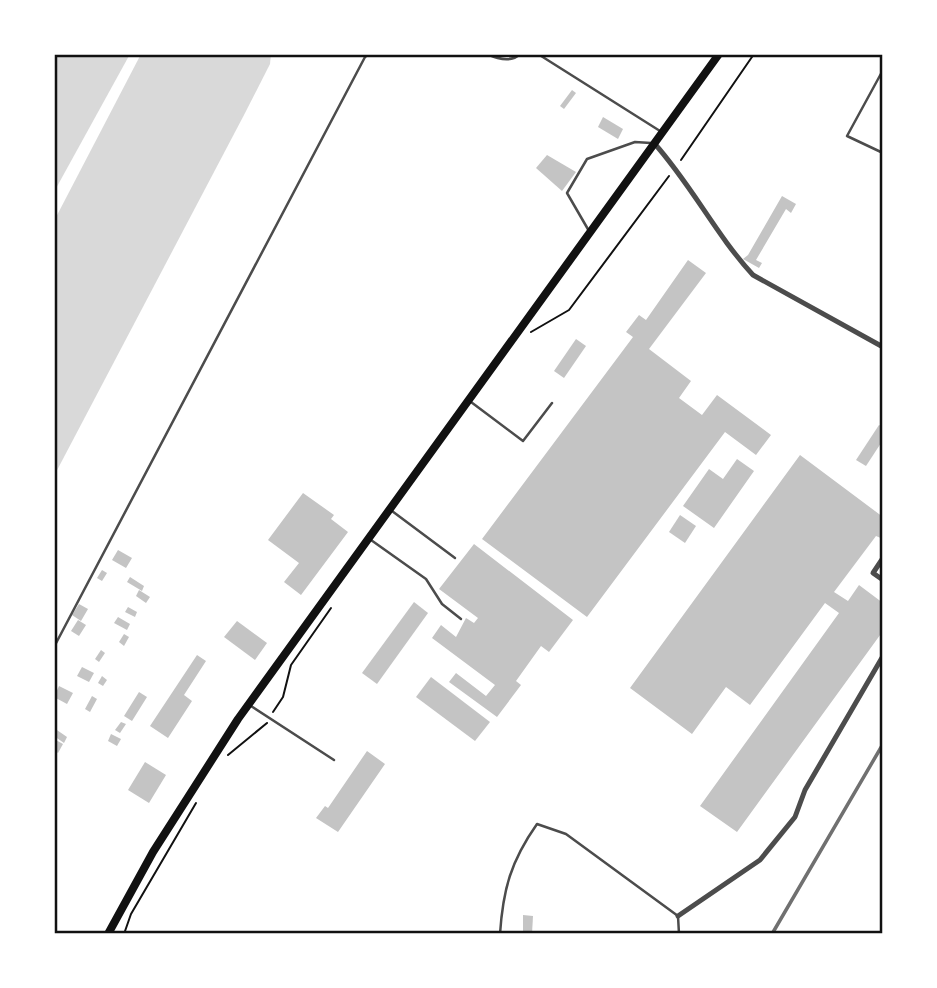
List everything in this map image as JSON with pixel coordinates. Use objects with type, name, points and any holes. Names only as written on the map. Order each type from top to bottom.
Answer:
[{"type":"main road","points":[[108,934],[153,852],[248,705],[719,54]]},
{"type":"street","points":[[654,143],[676,167],[739,260],[753,275],[883,347]]},
{"type":"street","points":[[883,558],[873,573],[883,580]]},
{"type":"street","points":[[678,916],[760,860],[795,817],[805,790],[883,656]]},
{"type":"lane","points":[[54,647],[365,57],[369,54]]},
{"type":"lane","points":[[488,54],[500,60],[516,58],[520,54]]},
{"type":"lane","points":[[538,54],[662,132]]},
{"type":"lane","points":[[883,70],[847,136],[883,153]]},
{"type":"lane","points":[[589,231],[567,193],[587,159],[635,142],[654,143]]},
{"type":"lane","points":[[468,400],[523,441],[552,403]]},
{"type":"lane","points":[[389,510],[456,558]]},
{"type":"lane","points":[[368,538],[426,579],[442,604],[461,619]]},
{"type":"lane","points":[[248,705],[334,760]]},
{"type":"lane","points":[[500,934],[502,899],[516,854],[537,824],[566,834],[678,916],[679,934]]},
{"type":"path","points":[[529,332],[569,310],[676,167],[754,54]]},
{"type":"path","points":[[223,759],[270,717],[283,697],[291,665],[338,598]]},
{"type":"path","points":[[124,934],[131,914],[202,794]]},
{"type":"shaded area","points":[[54,54],[130,54],[54,192]]},
{"type":"shaded area","points":[[141,54],[271,54],[270,64],[244,115],[54,476],[54,221]]},
{"type":"building","points":[[572,90],[576,93],[564,109],[560,106]]},
{"type":"building","points":[[603,117],[623,129],[618,139],[598,127]]},
{"type":"building","points":[[547,155],[576,172],[562,191],[536,168]]},
{"type":"building","points":[[782,196],[796,204],[791,213],[786,209],[756,260],[762,263],[759,268],[743,259],[748,255]]},
{"type":"building","points":[[688,260],[706,273],[649,349],[691,381],[679,398],[702,415],[717,395],[771,435],[756,455],[725,432],[587,617],[482,539],[633,337],[626,332],[639,315],[646,320]]},
{"type":"building","points":[[576,339],[586,346],[564,378],[554,371]]},
{"type":"building","points":[[879,425],[883,427],[883,440],[866,466],[856,460]]},
{"type":"building","points":[[800,455],[883,517],[883,539],[876,536],[834,592],[848,601],[859,585],[883,603],[883,631],[737,832],[700,806],[839,613],[825,603],[750,705],[726,687],[692,734],[630,688]]},
{"type":"building","points":[[737,459],[754,471],[714,528],[683,506],[709,469],[723,479]]},
{"type":"building","points":[[303,493],[334,515],[331,519],[348,532],[301,595],[284,582],[299,563],[268,540]]},
{"type":"building","points":[[680,515],[696,526],[685,543],[669,532]]},
{"type":"building","points":[[474,544],[573,620],[549,652],[541,646],[516,681],[521,685],[497,717],[449,682],[456,673],[486,696],[495,685],[432,638],[441,625],[456,637],[466,618],[474,623],[478,618],[439,589]]},
{"type":"building","points":[[118,550],[132,558],[126,568],[112,560]]},
{"type":"building","points":[[102,570],[107,573],[102,581],[97,578]]},
{"type":"building","points":[[130,577],[144,586],[142,591],[127,582]]},
{"type":"building","points":[[139,590],[150,597],[146,603],[136,596]]},
{"type":"building","points":[[414,602],[428,613],[377,684],[362,673]]},
{"type":"building","points":[[79,604],[88,609],[81,621],[72,615]]},
{"type":"building","points":[[128,607],[137,612],[135,617],[125,612]]},
{"type":"building","points":[[118,617],[130,624],[127,630],[114,623]]},
{"type":"building","points":[[78,620],[86,625],[79,636],[71,631]]},
{"type":"building","points":[[237,621],[267,643],[255,660],[224,637]]},
{"type":"building","points":[[124,634],[129,637],[124,646],[119,642]]},
{"type":"building","points":[[101,650],[105,653],[99,662],[95,659]]},
{"type":"building","points":[[197,655],[206,661],[184,695],[192,701],[168,738],[150,726]]},
{"type":"building","points":[[82,667],[94,673],[89,682],[77,676]]},
{"type":"building","points":[[102,676],[107,680],[103,686],[98,683]]},
{"type":"building","points":[[431,677],[490,722],[475,741],[416,697]]},
{"type":"building","points":[[59,686],[73,693],[67,704],[54,697]]},
{"type":"building","points":[[139,692],[147,697],[132,721],[124,716]]},
{"type":"building","points":[[92,696],[97,699],[90,712],[85,709]]},
{"type":"building","points":[[121,722],[126,724],[120,733],[115,730]]},
{"type":"building","points":[[54,728],[67,737],[64,743],[54,736]]},
{"type":"building","points":[[111,734],[121,739],[117,746],[108,741]]},
{"type":"building","points":[[54,739],[63,744],[58,753],[54,750]]},
{"type":"building","points":[[367,751],[385,764],[338,832],[316,818],[325,806],[328,808]]},
{"type":"building","points":[[145,762],[166,775],[149,803],[128,790]]},
{"type":"building","points":[[523,915],[533,916],[532,934],[523,934]]},
{"type":"railway","points":[[772,934],[883,744]]}]
